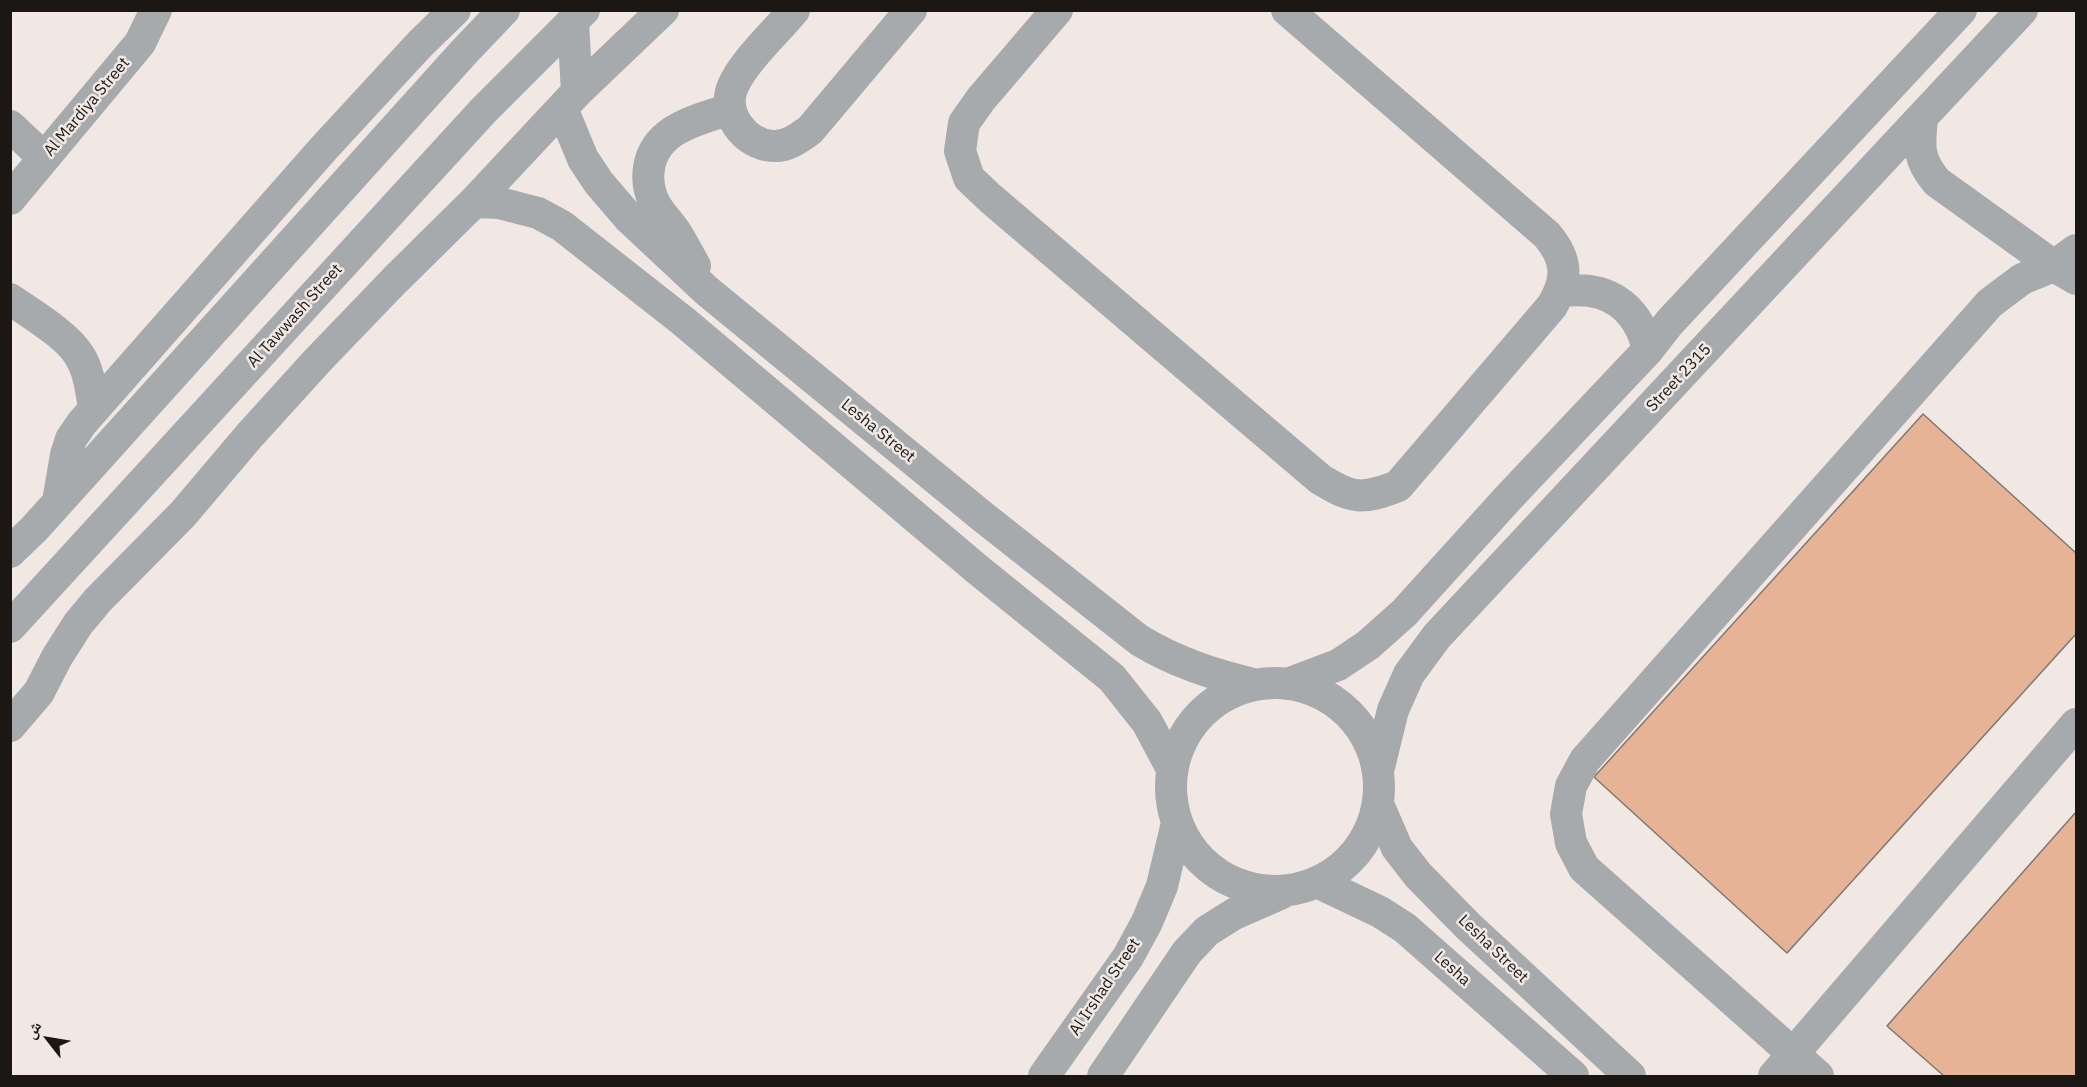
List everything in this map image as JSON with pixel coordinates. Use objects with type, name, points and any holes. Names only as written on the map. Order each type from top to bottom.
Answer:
[{"type":"street","name":"Al Mardiya Street","points":[[11,199],[140,43],[156,10]]},
{"type":"street","points":[[58,502],[66,454],[71,439],[94,408],[324,148],[420,44],[455,10]]},
{"type":"street","points":[[10,552],[504,10]]},
{"type":"street","points":[[10,726],[39,692],[78,624],[98,600],[183,514],[249,436],[394,280],[474,202],[569,100],[663,10]]},
{"type":"street","points":[[794,10],[742,70],[731,88],[730,109],[738,128],[753,141],[773,147],[793,142],[810,130],[911,10]]},
{"type":"street","points":[[1057,10],[981,99],[964,123],[960,151],[969,178],[1311,472],[1344,494],[1372,497],[1398,486],[1552,306],[1560,292],[1564,276],[1563,261],[1557,247],[1547,236],[1287,10]]},
{"type":"street","points":[[1290,683],[1338,665],[1368,645],[1404,613],[1509,497],[1648,350],[1669,323],[1961,10]]},
{"type":"street","name":"Street 2315","points":[[1378,771],[1393,710],[1409,674],[1437,636],[2022,10]]},
{"type":"street","name":"Lesha Street","points":[[578,16],[569,100],[583,159],[599,183],[629,218],[707,291],[973,510],[1139,640],[1161,654],[1192,667],[1253,684]]},
{"type":"street","name":"Al Tawwash Street","points":[[10,627],[483,111],[578,16]]},
{"type":"street","points":[[683,321],[707,291],[688,252],[655,204],[648,177],[654,152],[669,133],[679,127],[730,109]]},
{"type":"street","points":[[1922,119],[1920,152],[1926,170],[1937,182],[2069,265]]},
{"type":"street","points":[[10,126],[45,158]]},
{"type":"street","points":[[474,202],[500,203],[538,213],[561,226],[683,321],[977,569],[1112,678],[1147,722],[1172,769]]},
{"type":"street","points":[[1818,1077],[1784,1066],[1584,868],[1571,843],[1566,814],[1571,786],[1585,760],[1990,303],[2022,279],[2069,265]]},
{"type":"street","points":[[1560,292],[1575,289],[1590,290],[1604,293],[1617,301],[1629,310],[1638,322],[1645,336],[1648,350]]},
{"type":"street","points":[[10,299],[69,343],[79,355],[89,382],[94,408]]},
{"type":"street","points":[[1103,1077],[1187,952],[1207,931],[1234,914],[1332,874],[1358,851],[1367,836],[1378,804],[1378,771],[1374,753],[1366,735],[1355,720],[1342,706],[1326,695],[1308,688],[1290,683],[1253,684],[1236,689],[1220,698],[1193,721],[1176,752],[1170,787],[1172,806],[1177,823],[1191,851],[1207,867],[1226,880],[1256,890],[1287,891]]},
{"type":"street","points":[[1784,1066],[2076,724]]},
{"type":"street","name":"Lesha Street","points":[[1378,804],[1397,848],[1418,875],[1468,926],[1630,1077]]},
{"type":"street","name":"Al Irshad Street","points":[[1044,1077],[1128,957],[1147,922],[1162,886],[1177,823]]},
{"type":"street","name":"Lesha","points":[[1317,882],[1380,912],[1405,928],[1573,1077]]},
{"type":"building","points":[[1923,414],[2076,553],[2076,634],[1787,953],[1594,777]]},
{"type":"building","points":[[2076,812],[2076,1076],[1944,1076],[1887,1026]]}]
